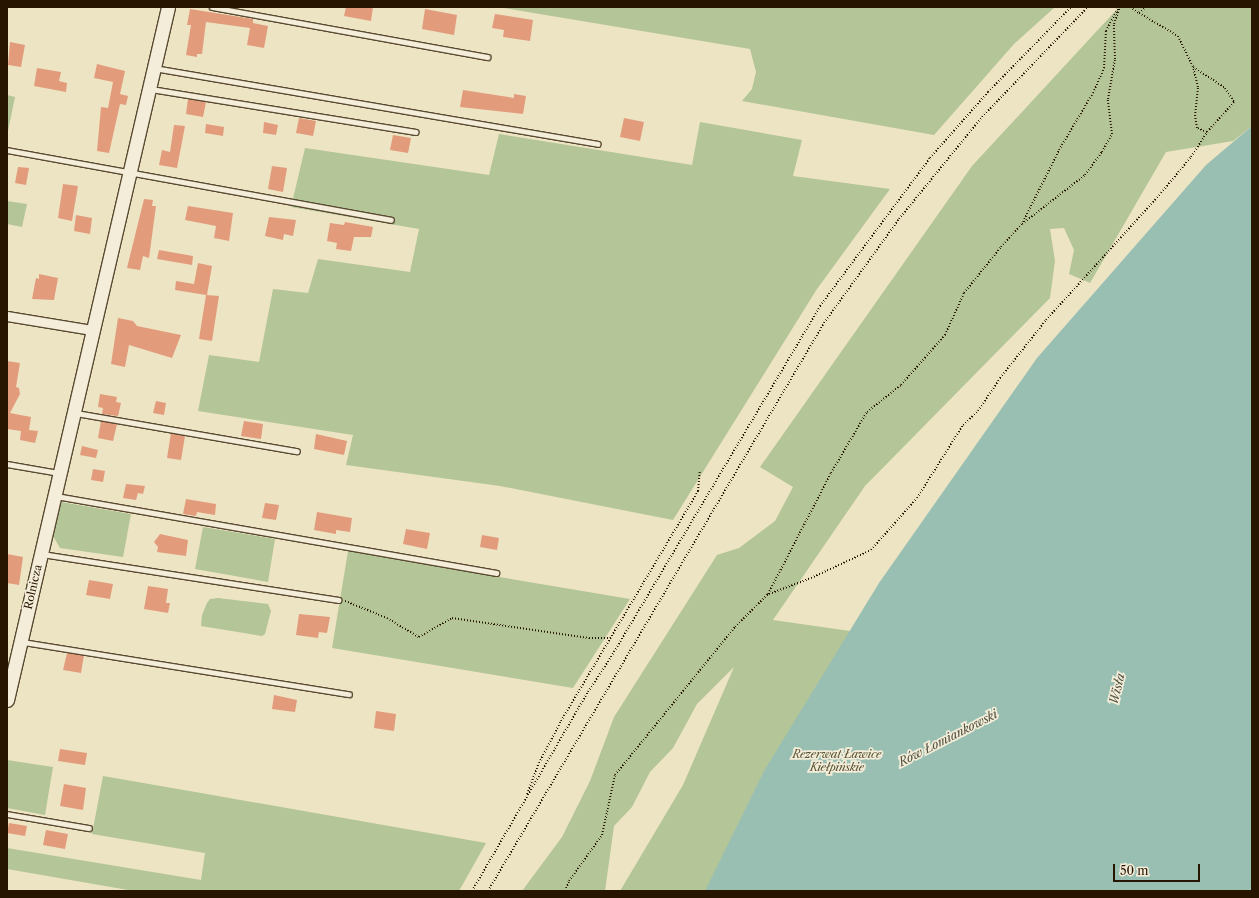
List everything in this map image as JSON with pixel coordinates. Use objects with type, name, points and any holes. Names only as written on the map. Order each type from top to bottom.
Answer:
[{"type":"street","name":"Rolnicza","points":[[7,700],[72,412],[168,7]]},
{"type":"street","points":[[7,316],[92,330]]},
{"type":"lane","points":[[212,7],[487,57]]},
{"type":"lane","points":[[154,68],[598,144]]},
{"type":"lane","points":[[149,89],[416,132]]},
{"type":"lane","points":[[7,150],[391,220]]},
{"type":"lane","points":[[72,412],[297,451]]},
{"type":"lane","points":[[7,464],[59,473]]},
{"type":"lane","points":[[54,495],[496,573]]},
{"type":"lane","points":[[41,554],[338,600]]},
{"type":"lane","points":[[21,641],[349,694]]},
{"type":"lane","points":[[7,814],[89,828]]},
{"type":"path","points":[[472,891],[524,801],[820,306],[930,158],[988,92],[1071,7]]},
{"type":"path","points":[[488,891],[824,323],[899,219],[982,117],[1088,7]]},
{"type":"path","points":[[565,891],[569,880],[602,835],[615,775],[735,628],[768,594],[831,473],[867,412],[901,386],[945,335],[964,293],[1022,224],[1085,175],[1112,134],[1108,99],[1116,59],[1114,24],[1120,7]]},
{"type":"path","points":[[1022,224],[1059,150],[1093,93],[1104,68],[1106,31],[1120,7]]},
{"type":"path","points":[[1130,7],[1178,36],[1193,67],[1198,87],[1195,116],[1197,128],[1207,132]]},
{"type":"path","points":[[1139,13],[1146,7]]},
{"type":"path","points":[[768,594],[811,578],[871,550],[917,498],[962,426],[978,411],[1000,378],[1046,320],[1161,193],[1191,158],[1207,132],[1234,102],[1224,88],[1193,67]]},
{"type":"path","points":[[524,801],[539,763],[557,728],[613,638],[698,491],[700,470]]},
{"type":"path","points":[[338,600],[352,603],[387,618],[419,637],[452,618],[589,638],[613,638]]},
{"type":"green space","points":[[498,7],[1055,7],[1014,44],[934,135],[742,101],[752,89],[756,72],[750,49]]},
{"type":"green space","name":"Rezerwat Ławice Kiełpińskie","points":[[1119,7],[1252,7],[1252,126],[1233,141],[1166,152],[1090,283],[1069,274],[1074,250],[1064,228],[1050,229],[1055,261],[1050,298],[865,486],[773,620],[1194,680],[1252,891],[620,891],[683,785],[734,667],[697,704],[673,748],[650,772],[632,807],[614,826],[605,891],[522,891],[562,837],[590,781],[614,717],[717,555],[739,548],[775,521],[793,487],[760,467],[972,166]]},
{"type":"green space","points":[[7,95],[15,97],[7,136]]},
{"type":"green space","points":[[700,122],[802,140],[793,176],[890,189],[817,289],[673,520],[500,486],[346,465],[353,435],[198,411],[209,355],[259,362],[273,289],[308,293],[318,259],[410,272],[419,229],[291,207],[305,148],[489,175],[499,134],[692,165]]},
{"type":"green space","points":[[7,201],[27,204],[22,227],[7,224]]},
{"type":"green space","points":[[61,502],[131,514],[123,557],[60,548],[53,536]]},
{"type":"green space","points":[[203,527],[275,539],[268,582],[195,569]]},
{"type":"green space","points":[[348,551],[630,599],[573,688],[332,648]]},
{"type":"green space","points":[[218,598],[268,604],[271,611],[265,634],[262,636],[201,626],[202,615],[207,603],[210,599]]},
{"type":"green space","points":[[7,760],[53,767],[45,815],[7,808]]},
{"type":"green space","points":[[103,776],[486,843],[459,891],[134,891],[7,869],[7,848],[201,880],[205,853],[92,834]]},
{"type":"water","points":[[1252,126],[1252,891],[705,891],[764,771],[879,583],[1037,358],[1206,165]]},
{"type":"building","points":[[346,7],[373,7],[371,21],[344,16]]},
{"type":"building","points":[[190,9],[253,19],[253,23],[268,26],[264,48],[247,45],[250,28],[206,22],[202,54],[197,54],[197,57],[186,55],[191,25],[187,25]]},
{"type":"building","points":[[425,9],[457,15],[454,35],[422,29]]},
{"type":"building","points":[[495,14],[533,20],[530,41],[503,37],[504,30],[492,28]]},
{"type":"building","points":[[10,42],[25,45],[21,67],[8,65]]},
{"type":"building","points":[[97,64],[125,71],[120,94],[128,96],[126,105],[120,104],[109,153],[97,151],[101,107],[108,108],[113,82],[94,78]]},
{"type":"building","points":[[37,68],[61,72],[59,81],[67,83],[66,92],[34,86]]},
{"type":"building","points":[[463,90],[514,98],[514,94],[526,96],[523,114],[460,107]]},
{"type":"building","points":[[188,99],[206,102],[203,117],[186,114]]},
{"type":"building","points":[[299,118],[316,121],[313,136],[296,133]]},
{"type":"building","points":[[624,118],[644,122],[640,141],[620,137]]},
{"type":"building","points":[[264,122],[278,125],[276,135],[263,133]]},
{"type":"building","points":[[206,124],[224,127],[223,136],[205,133]]},
{"type":"building","points":[[174,125],[185,126],[177,168],[159,165],[162,150],[170,152]]},
{"type":"building","points":[[393,135],[411,138],[408,153],[390,150]]},
{"type":"building","points":[[272,166],[287,168],[283,192],[268,189]]},
{"type":"building","points":[[18,167],[29,168],[26,185],[15,183]]},
{"type":"building","points":[[63,184],[78,186],[72,221],[58,218]]},
{"type":"building","points":[[144,199],[153,200],[152,206],[156,206],[149,258],[143,256],[140,270],[127,268]]},
{"type":"building","points":[[188,206],[233,213],[229,241],[214,238],[216,226],[185,220]]},
{"type":"building","points":[[76,215],[92,218],[90,234],[74,231]]},
{"type":"building","points":[[269,217],[296,220],[293,236],[284,234],[283,240],[265,236]]},
{"type":"building","points":[[345,222],[373,227],[371,237],[354,237],[351,251],[336,249],[337,243],[327,241],[330,223],[344,225]]},
{"type":"building","points":[[159,250],[193,256],[192,265],[157,259]]},
{"type":"building","points":[[198,263],[212,266],[207,295],[219,296],[212,341],[199,339],[206,295],[175,290],[176,281],[194,284]]},
{"type":"building","points":[[39,274],[58,278],[54,300],[32,299],[36,278],[39,279]]},
{"type":"building","points":[[118,318],[133,321],[137,326],[181,335],[172,358],[129,345],[125,367],[111,364]]},
{"type":"building","points":[[7,361],[20,363],[16,387],[19,388],[20,394],[10,413],[31,417],[29,430],[38,431],[35,443],[20,440],[21,431],[7,429]]},
{"type":"building","points":[[100,394],[117,397],[116,402],[121,403],[118,416],[102,414],[103,408],[98,407]]},
{"type":"building","points":[[156,401],[166,403],[164,415],[153,413]]},
{"type":"building","points":[[101,421],[117,424],[113,441],[98,438]]},
{"type":"building","points":[[244,421],[263,424],[261,439],[241,436]]},
{"type":"building","points":[[171,433],[185,436],[181,460],[167,458]]},
{"type":"building","points":[[316,434],[347,441],[344,455],[314,449]]},
{"type":"building","points":[[82,446],[98,450],[96,458],[80,455]]},
{"type":"building","points":[[93,469],[105,471],[103,482],[91,480]]},
{"type":"building","points":[[126,484],[145,486],[143,494],[138,493],[136,500],[123,498]]},
{"type":"building","points":[[186,499],[216,504],[215,515],[197,512],[196,516],[183,514]]},
{"type":"building","points":[[265,503],[279,505],[276,520],[262,518]]},
{"type":"building","points":[[317,512],[352,518],[350,532],[336,530],[336,534],[314,530]]},
{"type":"building","points":[[406,529],[430,533],[427,549],[403,544]]},
{"type":"building","points":[[160,534],[188,540],[186,556],[157,552],[158,547],[154,542]]},
{"type":"building","points":[[482,535],[499,538],[497,550],[480,547]]},
{"type":"building","points":[[7,554],[23,557],[19,585],[7,583]]},
{"type":"building","points":[[89,580],[113,584],[110,599],[86,595]]},
{"type":"building","points":[[148,586],[168,589],[166,603],[170,603],[168,613],[144,609]]},
{"type":"building","points":[[299,614],[330,617],[327,633],[319,632],[318,638],[296,635]]},
{"type":"building","points":[[67,653],[84,655],[81,673],[63,670]]},
{"type":"building","points":[[274,695],[297,700],[295,712],[272,709]]},
{"type":"building","points":[[376,711],[396,714],[394,731],[374,728]]},
{"type":"building","points":[[60,749],[87,753],[85,765],[58,761]]},
{"type":"building","points":[[64,784],[86,788],[83,810],[60,806]]},
{"type":"building","points":[[9,823],[27,826],[25,836],[7,833]]},
{"type":"building","points":[[46,830],[68,834],[65,849],[43,845]]},
{"type":"water label","name":"Wisła","points":[[1117,689]]},
{"type":"water label","name":"Rów Łomiankowski","points":[[948,738]]}]
